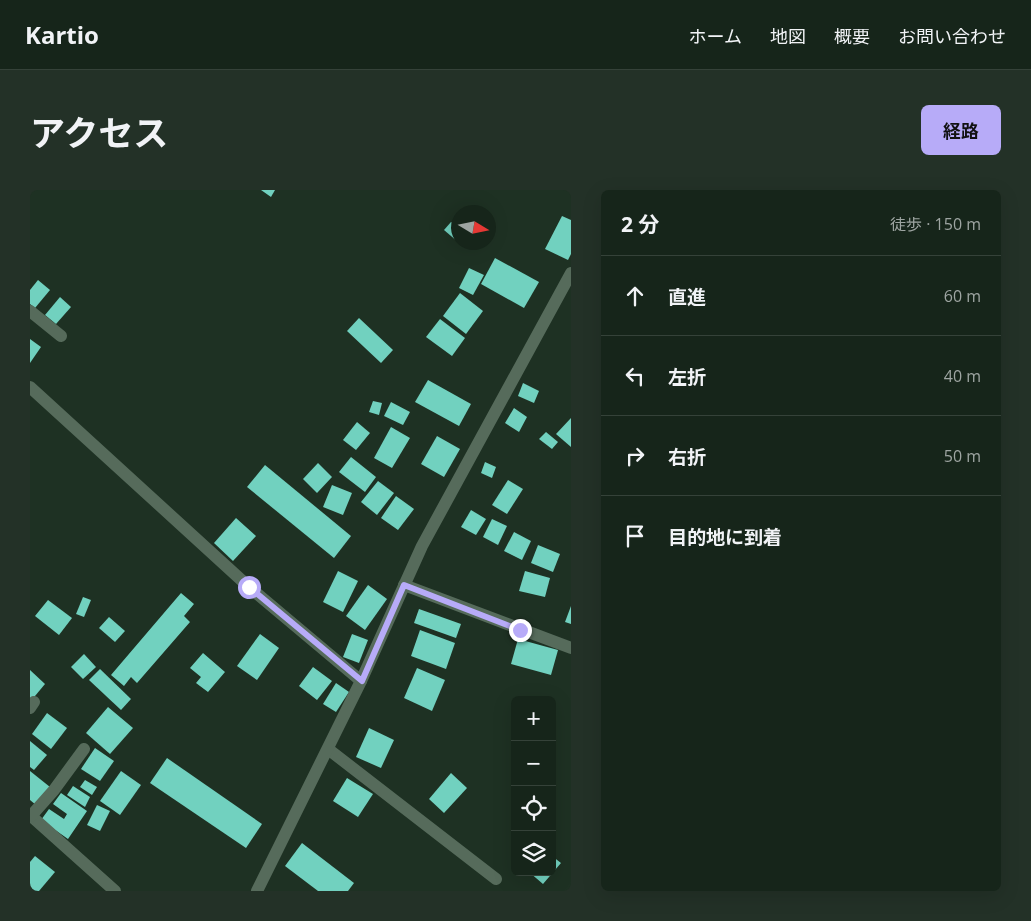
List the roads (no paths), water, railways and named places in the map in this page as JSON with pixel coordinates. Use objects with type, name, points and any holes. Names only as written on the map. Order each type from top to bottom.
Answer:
[{"type":"street","points":[[257,891],[362,681],[422,546],[571,273]]},
{"type":"street","points":[[30,311],[61,336]]},
{"type":"street","points":[[30,387],[249,587],[362,681]]},
{"type":"street","points":[[404,585],[571,648]]},
{"type":"street","points":[[84,749],[54,790],[31,815],[115,891]]},
{"type":"street","points":[[328,749],[496,879]]}]
